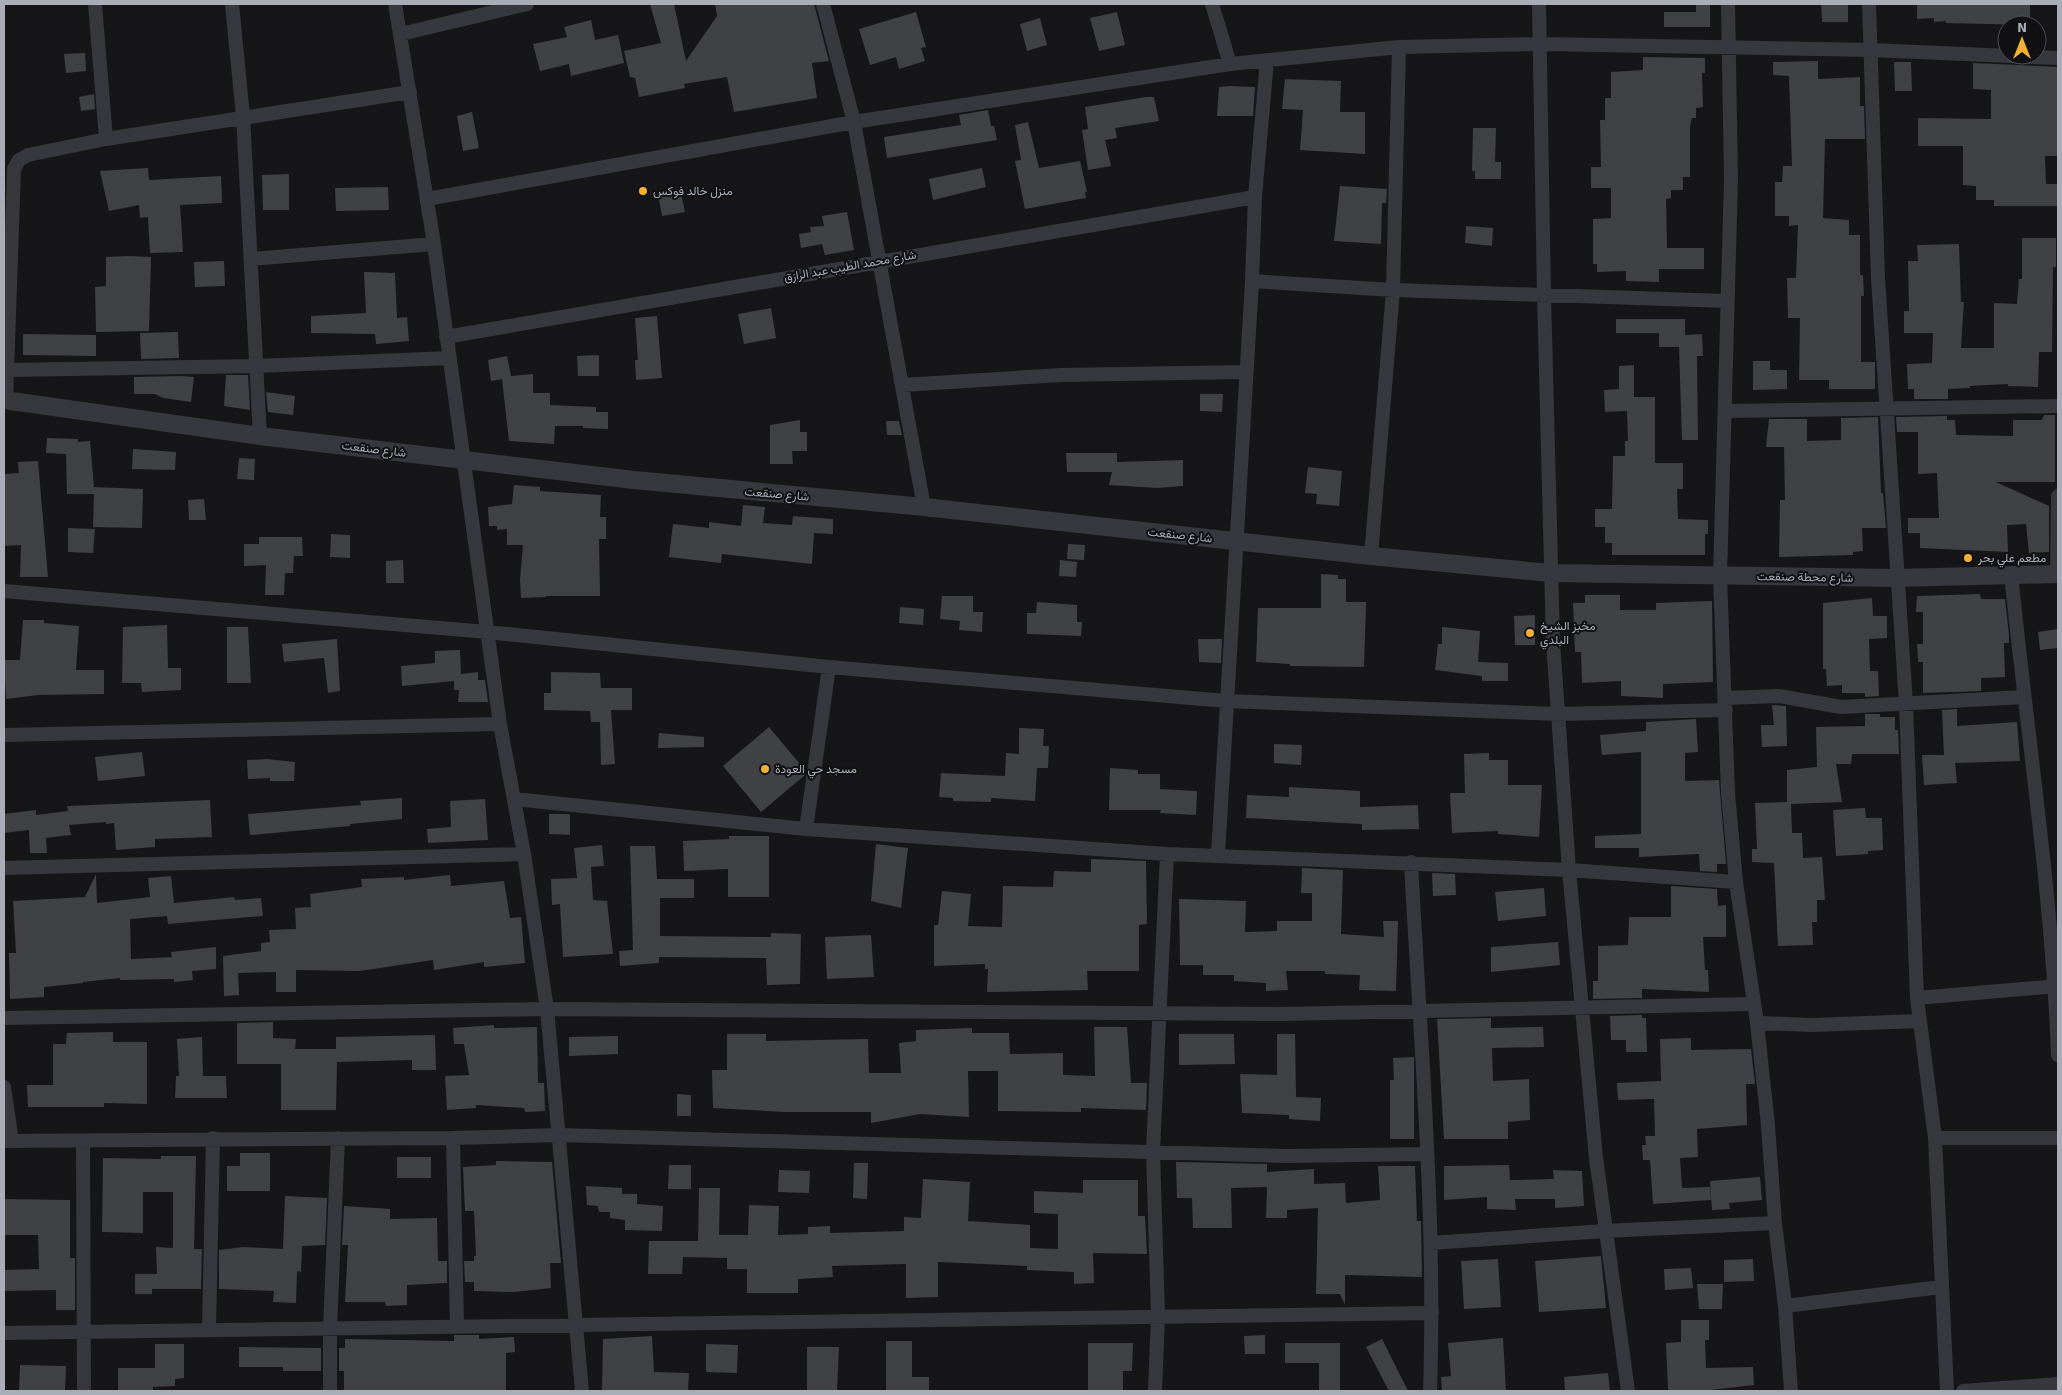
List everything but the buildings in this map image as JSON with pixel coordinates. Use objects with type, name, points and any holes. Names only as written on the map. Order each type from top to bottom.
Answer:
[{"type":"street","points":[[95,4],[106,139]]},
{"type":"street","points":[[232,4],[243,116],[260,436]]},
{"type":"street","points":[[395,4],[434,244],[500,724],[524,854],[547,1009],[578,1326],[582,1391]]},
{"type":"street","points":[[401,34],[527,4]]},
{"type":"street","points":[[823,4],[854,122],[924,507]]},
{"type":"street","points":[[1212,4],[1230,64]]},
{"type":"street","points":[[1539,4],[1551,573],[1558,714],[1569,870],[1584,1009],[1596,1158],[1628,1391]]},
{"type":"street","points":[[1728,4],[1731,179],[1726,301],[1720,576],[1728,794],[1736,882],[1757,1023],[1768,1126],[1791,1391]]},
{"type":"street","points":[[1869,4],[1878,278],[1896,578],[1906,704],[1917,998],[1935,1138],[1947,1391]]},
{"type":"street","points":[[427,199],[854,122],[1230,64],[1400,47],[1541,44],[1728,47],[1871,50],[2058,58]]},
{"type":"street","points":[[1371,556],[1393,290],[1400,47]]},
{"type":"street","points":[[1218,855],[1252,281],[1255,198],[1267,60]]},
{"type":"street","points":[[5,400],[14,169],[19,160],[28,155],[106,139],[243,116],[410,92]]},
{"type":"street","name":"شارع محمد الطيب عبد الرازق","points":[[446,337],[878,261],[1255,198]]},
{"type":"street","points":[[251,259],[434,244]]},
{"type":"street","points":[[1252,281],[1393,290],[1726,301]]},
{"type":"street","points":[[6,370],[257,366],[450,358]]},
{"type":"street","points":[[902,385],[1061,375],[1246,372]]},
{"type":"street","name":"شارع صنقعت","points":[[5,400],[260,436],[634,480],[924,507],[1371,556],[1551,573]]},
{"type":"street","points":[[1725,410],[1887,410],[2058,406]]},
{"type":"street","points":[[2057,574],[2058,496]]},
{"type":"street","name":"شارع محطة صنقعت","points":[[1551,573],[1896,578],[2057,574]]},
{"type":"street","points":[[2011,574],[2024,697],[2053,890],[2058,1055]]},
{"type":"street","points":[[4,591],[488,632],[829,667],[1226,701],[1558,714],[1726,704],[1779,696],[1841,707],[2024,697]]},
{"type":"street","points":[[806,829],[829,667]]},
{"type":"street","points":[[4,735],[500,724]]},
{"type":"street","points":[[514,799],[806,829],[1167,854],[1410,862],[1569,870],[1736,882]]},
{"type":"street","points":[[4,868],[524,854]]},
{"type":"street","points":[[1155,1391],[1158,1316],[1152,1151],[1167,854]]},
{"type":"street","points":[[1410,862],[1431,1243],[1430,1391]]},
{"type":"street","points":[[1917,998],[2057,986]]},
{"type":"street","points":[[4,1018],[547,1009],[1283,1014],[1753,1004]]},
{"type":"street","points":[[1757,1023],[1813,1025],[1919,1021]]},
{"type":"street","points":[[4,1087],[8,1141],[213,1138],[453,1138],[559,1135],[1287,1156],[1426,1154]]},
{"type":"street","points":[[209,1328],[213,1138]]},
{"type":"street","points":[[330,1391],[330,1328],[338,1138]]},
{"type":"street","points":[[453,1138],[457,1326]]},
{"type":"street","points":[[1935,1138],[2058,1138]]},
{"type":"street","points":[[83,1140],[84,1391]]},
{"type":"street","points":[[1431,1243],[1605,1231],[1775,1223]]},
{"type":"street","points":[[1785,1306],[1941,1287]]},
{"type":"street","points":[[4,1333],[209,1328],[578,1326],[1158,1316],[1432,1314]]},
{"type":"street","points":[[1963,1391],[2058,1384]]},
{"type":"place","name":"منزل خالد فوكس","points":[[643,191]]},
{"type":"place","name":"مطعم علي بحر","points":[[1968,558]]},
{"type":"place","name":"مخبز الشيخ البلدي","points":[[1530,633]]},
{"type":"place","name":"مسجد حي العودة","points":[[765,769]]}]
